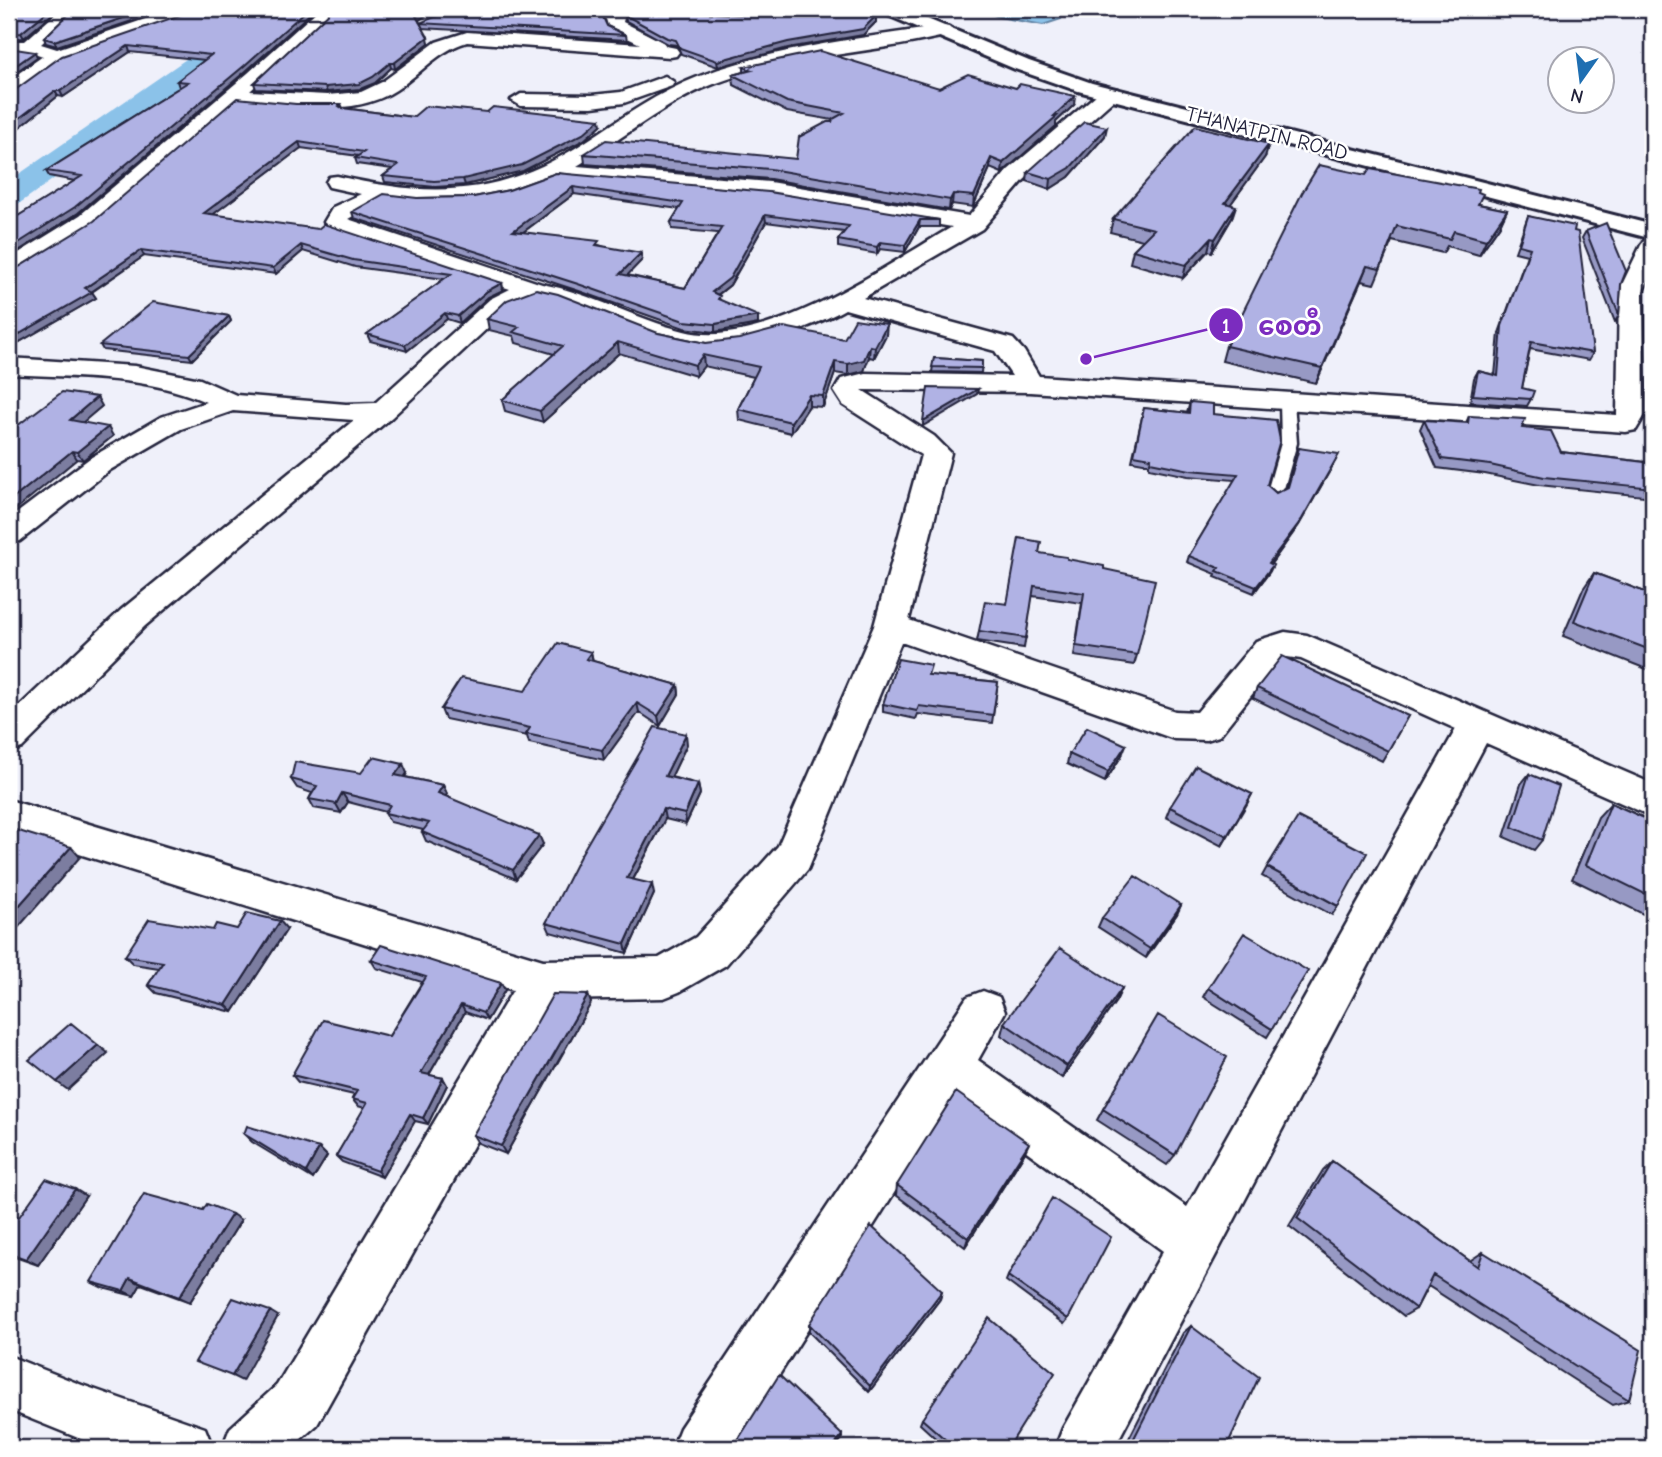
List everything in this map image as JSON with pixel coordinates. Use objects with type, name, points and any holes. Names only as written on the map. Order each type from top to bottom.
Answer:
[{"type":"main road","name":"THANATPIN ROAD","points":[[889,9],[1022,65],[1110,93],[1653,232]]},
{"type":"street","points":[[29,46],[71,9]]},
{"type":"street","points":[[9,89],[57,55],[190,9]]},
{"type":"street","points":[[528,9],[580,15],[721,9]]},
{"type":"street","points":[[9,269],[88,219],[232,96],[316,10]]},
{"type":"street","points":[[521,100],[593,102],[614,99],[656,84],[705,73],[615,25],[614,20],[629,13]]},
{"type":"street","points":[[337,182],[380,193],[438,195],[498,192],[555,170],[668,97],[708,79],[847,47],[943,31]]},
{"type":"street","points":[[232,96],[360,99],[380,92],[444,43],[467,37],[670,52]]},
{"type":"street","points":[[9,46],[47,49],[57,55]]},
{"type":"street","points":[[380,193],[341,212],[335,222],[365,235],[563,296],[678,338],[708,342],[738,339],[813,317],[974,224],[1016,175],[1110,93]]},
{"type":"street","points":[[555,170],[770,189],[974,224]]},
{"type":"street","points":[[9,817],[543,980],[664,978],[711,951],[794,857],[891,626],[936,453],[924,442],[853,399],[848,391],[851,385],[865,381],[1030,384],[1626,424],[1631,415],[1631,291],[1653,245]]},
{"type":"street","points":[[9,738],[133,618],[382,411],[499,304],[521,293],[537,290]]},
{"type":"street","points":[[841,300],[1004,345],[1015,356],[1030,384]]},
{"type":"street","points":[[9,366],[135,374],[190,385],[231,402],[346,412],[382,411]]},
{"type":"street","points":[[9,534],[100,464],[171,424],[231,402]]},
{"type":"street","points":[[891,626],[1174,725],[1206,726],[1268,650],[1285,645],[1307,647],[1653,801]]},
{"type":"street","points":[[1083,1448],[1478,723]]},
{"type":"street","points":[[250,1448],[297,1405],[543,980]]},
{"type":"street","points":[[700,1448],[983,1012]]},
{"type":"street","points":[[948,1066],[1195,1243]]},
{"type":"street","points":[[9,1383],[82,1413],[186,1448]]},
{"type":"lane","points":[[1275,492],[1289,443],[1287,401]]},
{"type":"water","points":[[978,9],[1063,9],[1061,19],[1043,25],[999,17]]},
{"type":"building","points":[[9,9],[50,9],[21,33],[9,34]]},
{"type":"building","points":[[74,9],[150,9],[54,41],[44,38]]},
{"type":"building","points":[[196,9],[308,9],[75,207],[9,249],[9,214],[18,216],[82,176],[46,171],[188,82],[177,81],[211,55],[128,46],[60,91],[55,91],[9,126],[9,91],[15,90],[62,56]]},
{"type":"building","points":[[333,9],[427,9],[416,16],[428,37],[394,63],[359,84],[325,87],[254,83]]},
{"type":"building","points":[[454,9],[522,9],[534,13],[603,17],[607,26],[626,35],[420,23]]},
{"type":"building","points":[[833,9],[876,16],[863,29],[788,42],[717,61],[680,48],[676,40],[667,38],[625,15],[696,12],[742,15],[741,11]]},
{"type":"building","points":[[9,48],[35,52],[9,70]]},
{"type":"building","points":[[820,51],[939,88],[968,74],[1016,88],[1020,84],[1075,96],[1054,116],[1057,116],[1003,163],[991,158],[974,196],[953,194],[950,200],[770,169],[584,154],[606,140],[796,159],[799,137],[832,122],[844,113],[787,102],[733,75],[752,70],[744,67]]},
{"type":"building","points":[[237,98],[296,104],[341,104],[339,106],[342,108],[413,117],[426,106],[487,112],[493,107],[600,119],[583,134],[522,165],[463,179],[434,181],[383,176],[398,165],[355,158],[364,152],[299,142],[204,213],[318,229],[324,224],[502,283],[487,291],[458,316],[445,313],[405,345],[367,334],[451,274],[353,260],[301,245],[273,268],[141,250],[85,288],[92,292],[9,340],[9,271],[94,221]]},
{"type":"building","points":[[1084,122],[1107,127],[1070,168],[1051,179],[1028,172]]},
{"type":"building","points":[[1195,126],[1269,144],[1225,203],[1236,206],[1215,239],[1211,238],[1186,265],[1133,250],[1154,229],[1113,219]]},
{"type":"building","points":[[1319,165],[1366,175],[1370,169],[1479,189],[1478,192],[1483,194],[1478,204],[1507,210],[1486,240],[1454,231],[1450,239],[1397,226],[1380,269],[1367,266],[1322,368],[1226,346],[1302,193]]},
{"type":"building","points":[[556,173],[769,192],[939,220],[920,220],[905,245],[880,242],[877,247],[838,240],[849,226],[765,215],[730,278],[712,292],[720,296],[718,299],[758,316],[715,324],[684,321],[352,212],[384,194],[417,198],[474,197],[509,190]],"holes":[[[573,187],[683,203],[671,222],[722,227],[685,288],[620,274],[641,253],[596,245],[599,241],[513,231]]]},
{"type":"building","points":[[1528,216],[1575,226],[1574,231],[1578,232],[1593,353],[1531,342],[1522,388],[1534,391],[1531,399],[1473,395],[1478,371],[1498,376],[1502,326],[1530,248],[1519,245]]},
{"type":"building","points":[[1606,223],[1626,271],[1621,284],[1619,315],[1586,231]]},
{"type":"building","points":[[536,289],[558,294],[658,333],[706,343],[739,339],[784,327],[844,339],[855,319],[887,324],[875,347],[870,346],[864,360],[848,364],[835,362],[823,396],[809,395],[791,422],[738,409],[759,367],[703,355],[695,365],[618,342],[540,411],[502,400],[563,346],[513,332],[519,327],[487,319],[507,300]]},
{"type":"building","points":[[153,302],[229,316],[189,355],[100,345]]},
{"type":"building","points":[[934,358],[982,361],[982,368],[932,367]]},
{"type":"building","points":[[928,388],[978,389],[923,421]]},
{"type":"building","points":[[62,392],[97,397],[70,420],[108,427],[77,452],[72,451],[9,502],[9,432]]},
{"type":"building","points":[[1190,402],[1213,404],[1213,414],[1276,420],[1280,440],[1267,485],[1276,493],[1288,487],[1299,448],[1339,454],[1302,519],[1269,563],[1273,565],[1256,587],[1189,556],[1238,474],[1190,470],[1150,462],[1151,458],[1134,455],[1144,408],[1189,413]]},
{"type":"building","points":[[1469,416],[1525,419],[1522,428],[1551,431],[1561,452],[1653,463],[1653,488],[1544,477],[1490,465],[1442,459],[1424,420],[1468,423]]},
{"type":"building","points":[[1019,538],[1041,542],[1039,553],[1067,557],[1104,566],[1104,569],[1155,580],[1137,655],[1076,646],[1084,593],[1034,586],[1026,638],[979,631],[985,601],[1007,604]]},
{"type":"building","points":[[1594,573],[1653,595],[1653,651],[1574,621]]},
{"type":"building","points":[[558,643],[591,652],[586,659],[678,685],[658,716],[637,703],[602,750],[526,734],[530,728],[441,709],[461,678],[525,691]]},
{"type":"building","points":[[1282,656],[1408,716],[1388,751],[1257,688]]},
{"type":"building","points":[[898,659],[931,665],[928,675],[998,682],[993,715],[919,706],[917,711],[883,704]]},
{"type":"building","points":[[655,727],[686,734],[665,776],[698,784],[685,814],[663,809],[627,878],[652,884],[625,944],[546,923],[580,856]]},
{"type":"building","points":[[1087,727],[1126,745],[1108,772],[1069,754]]},
{"type":"building","points":[[373,757],[403,764],[395,775],[443,785],[438,793],[539,835],[513,870],[422,832],[429,823],[385,813],[390,805],[342,793],[336,804],[309,799],[317,786],[291,779],[295,762],[361,773]]},
{"type":"building","points":[[1196,766],[1252,794],[1227,836],[1170,807]]},
{"type":"building","points":[[1529,774],[1559,786],[1542,840],[1512,827]]},
{"type":"building","points":[[1611,803],[1653,822],[1653,898],[1586,865]]},
{"type":"building","points":[[1298,817],[1367,853],[1338,906],[1267,867]]},
{"type":"building","points":[[9,828],[71,847],[9,917]]},
{"type":"building","points":[[1135,876],[1181,905],[1150,949],[1102,918]]},
{"type":"building","points":[[247,913],[280,921],[226,1005],[148,985],[163,962],[125,956],[149,919],[213,930],[216,924],[237,929]]},
{"type":"building","points":[[1244,933],[1308,971],[1272,1029],[1208,988]]},
{"type":"building","points":[[381,945],[501,983],[483,1013],[461,1005],[421,1073],[443,1078],[423,1118],[410,1114],[377,1171],[336,1156],[367,1103],[352,1099],[357,1091],[292,1075],[323,1020],[389,1036],[426,977],[371,960]]},
{"type":"building","points":[[1060,948],[1122,988],[1067,1066],[1004,1023]]},
{"type":"building","points":[[553,994],[588,995],[501,1146],[473,1135]]},
{"type":"building","points":[[1158,1015],[1227,1057],[1175,1155],[1103,1109]]},
{"type":"building","points":[[71,1023],[98,1045],[57,1082],[29,1060]]},
{"type":"building","points":[[956,1092],[1029,1143],[968,1238],[897,1185]]},
{"type":"building","points":[[247,1126],[319,1148],[306,1172],[244,1134]]},
{"type":"building","points":[[1332,1161],[1478,1267],[1483,1252],[1641,1350],[1629,1400],[1433,1275],[1416,1309],[1297,1218]]},
{"type":"building","points":[[46,1179],[75,1189],[26,1259],[9,1253],[9,1213],[19,1217]]},
{"type":"building","points":[[144,1194],[203,1210],[207,1204],[232,1214],[179,1297],[130,1278],[123,1291],[91,1282]]},
{"type":"building","points":[[1052,1198],[1111,1237],[1068,1319],[1008,1276]]},
{"type":"building","points":[[871,1226],[942,1291],[870,1386],[809,1324]]},
{"type":"building","points":[[233,1298],[270,1311],[232,1376],[195,1362]]},
{"type":"building","points":[[989,1318],[1055,1373],[1008,1448],[955,1448],[922,1419]]},
{"type":"building","points":[[1191,1326],[1259,1377],[1226,1448],[1129,1448]]},
{"type":"building","points":[[779,1375],[842,1435],[833,1448],[721,1448],[734,1446]]},
{"type":"waterway","points":[[9,196],[201,61],[297,9]]},
{"type":"place","name":"စေတီ","points":[[1086,359]]}]
